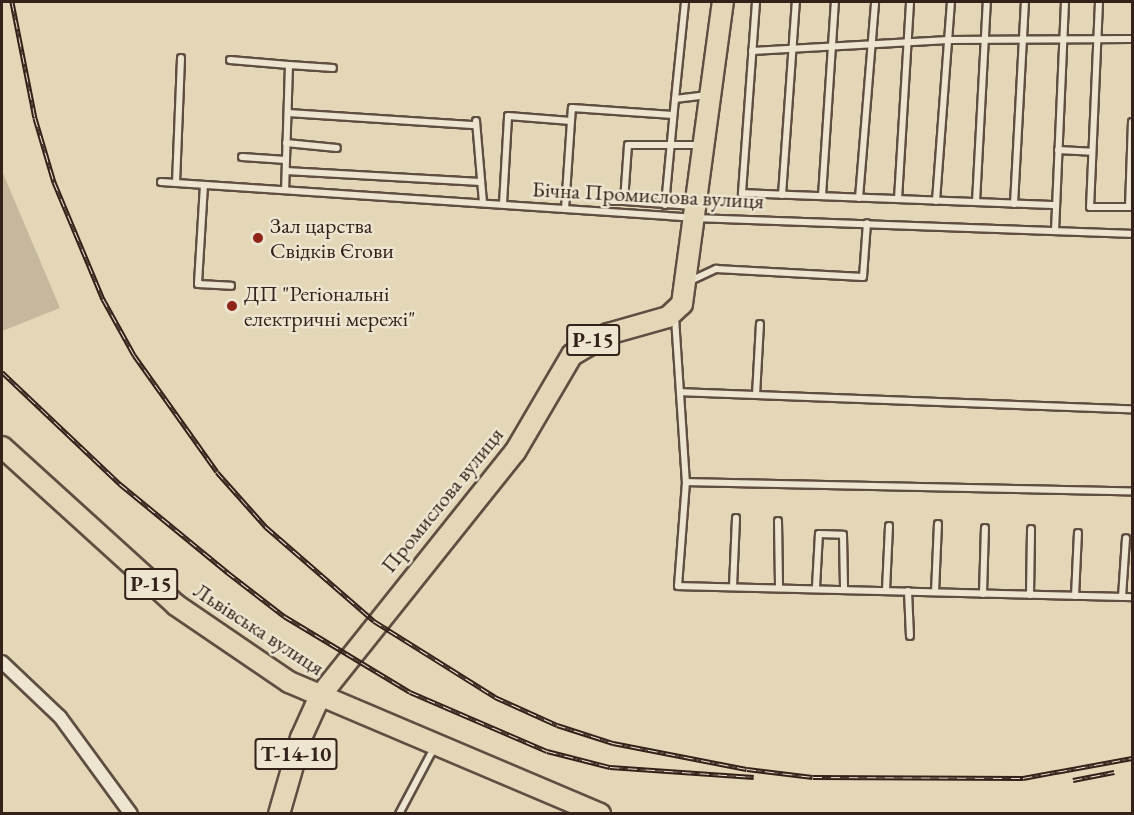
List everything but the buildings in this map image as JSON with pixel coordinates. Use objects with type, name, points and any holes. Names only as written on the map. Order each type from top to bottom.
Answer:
[{"type":"main road","points":[[674,312],[689,281],[723,2]]},
{"type":"main road","name":"Промислова вулиця","points":[[320,696],[515,452],[572,354],[587,343],[674,312]]},
{"type":"main road","name":"Львівська вулиця","points":[[2,447],[176,605],[289,682],[600,813]]},
{"type":"main road","name":"Т-14-10","points":[[279,813],[301,738],[320,696]]},
{"type":"street","points":[[2,662],[60,717],[131,813]]},
{"type":"lane","points":[[665,205],[685,2]]},
{"type":"lane","points":[[756,2],[742,193],[1056,205]]},
{"type":"lane","points":[[783,195],[796,2]]},
{"type":"lane","points":[[822,196],[835,2]]},
{"type":"lane","points":[[860,198],[875,2]]},
{"type":"lane","points":[[898,199],[910,2]]},
{"type":"lane","points":[[936,201],[951,2]]},
{"type":"lane","points":[[976,202],[987,2]]},
{"type":"lane","points":[[1014,204],[1025,2]]},
{"type":"lane","points":[[1055,231],[1065,2]]},
{"type":"lane","points":[[1099,2],[1090,207],[1130,207],[1132,122]]},
{"type":"lane","points":[[752,51],[832,48],[949,39],[1098,37],[1132,39]]},
{"type":"lane","points":[[176,183],[181,58]]},
{"type":"lane","points":[[230,60],[333,68]]},
{"type":"lane","points":[[285,190],[289,65]]},
{"type":"lane","points":[[675,99],[711,94]]},
{"type":"lane","points":[[565,209],[572,108],[674,115]]},
{"type":"lane","points":[[288,113],[476,123],[483,203]]},
{"type":"lane","points":[[503,204],[508,117],[571,121]]},
{"type":"lane","points":[[286,143],[337,148]]},
{"type":"lane","points":[[624,201],[628,145],[706,145]]},
{"type":"lane","points":[[1058,150],[1092,152]]},
{"type":"lane","points":[[242,158],[286,160]]},
{"type":"lane","points":[[286,171],[481,182]]},
{"type":"lane","name":"Бічна Промислова вулиця","points":[[161,182],[565,209],[698,212],[867,223],[1132,234]]},
{"type":"lane","points":[[204,185],[198,284],[231,286]]},
{"type":"lane","points":[[612,201],[665,205],[698,212]]},
{"type":"lane","points":[[689,281],[716,269],[864,277],[867,223]]},
{"type":"lane","points":[[674,312],[686,482],[678,586],[816,587],[1132,597]]},
{"type":"lane","points":[[756,396],[760,324]]},
{"type":"lane","points":[[680,392],[1132,410]]},
{"type":"lane","points":[[686,482],[1132,491]]},
{"type":"lane","points":[[733,586],[736,518]]},
{"type":"lane","points":[[778,521],[778,587]]},
{"type":"lane","points":[[935,592],[938,524]]},
{"type":"lane","points":[[886,590],[889,526]]},
{"type":"lane","points":[[983,594],[985,528]]},
{"type":"lane","points":[[1030,595],[1031,529]]},
{"type":"lane","points":[[1075,596],[1078,533]]},
{"type":"lane","points":[[816,587],[819,534],[843,535],[844,588]]},
{"type":"lane","points":[[1122,597],[1126,538]]},
{"type":"lane","points":[[908,591],[910,636]]},
{"type":"lane","points":[[399,813],[436,745]]},
{"type":"shaded area","points":[[2,171],[60,308],[2,331]]},
{"type":"railway","points":[[12,2],[35,118],[54,182],[103,299],[134,355],[217,472],[266,527],[374,621],[495,697],[557,725],[613,743],[747,769],[813,777],[1023,778],[1132,758]]},
{"type":"railway","points":[[2,372],[120,484],[227,572],[284,616],[410,692],[547,751],[610,767],[754,777]]},
{"type":"railway","points":[[1073,780],[1114,772]]},
{"type":"place","name":"Зал царства Свідків Єгови","points":[[258,238]]},
{"type":"place","name":"ДП \"Регіональні електричні мережі\"","points":[[232,306]]}]
